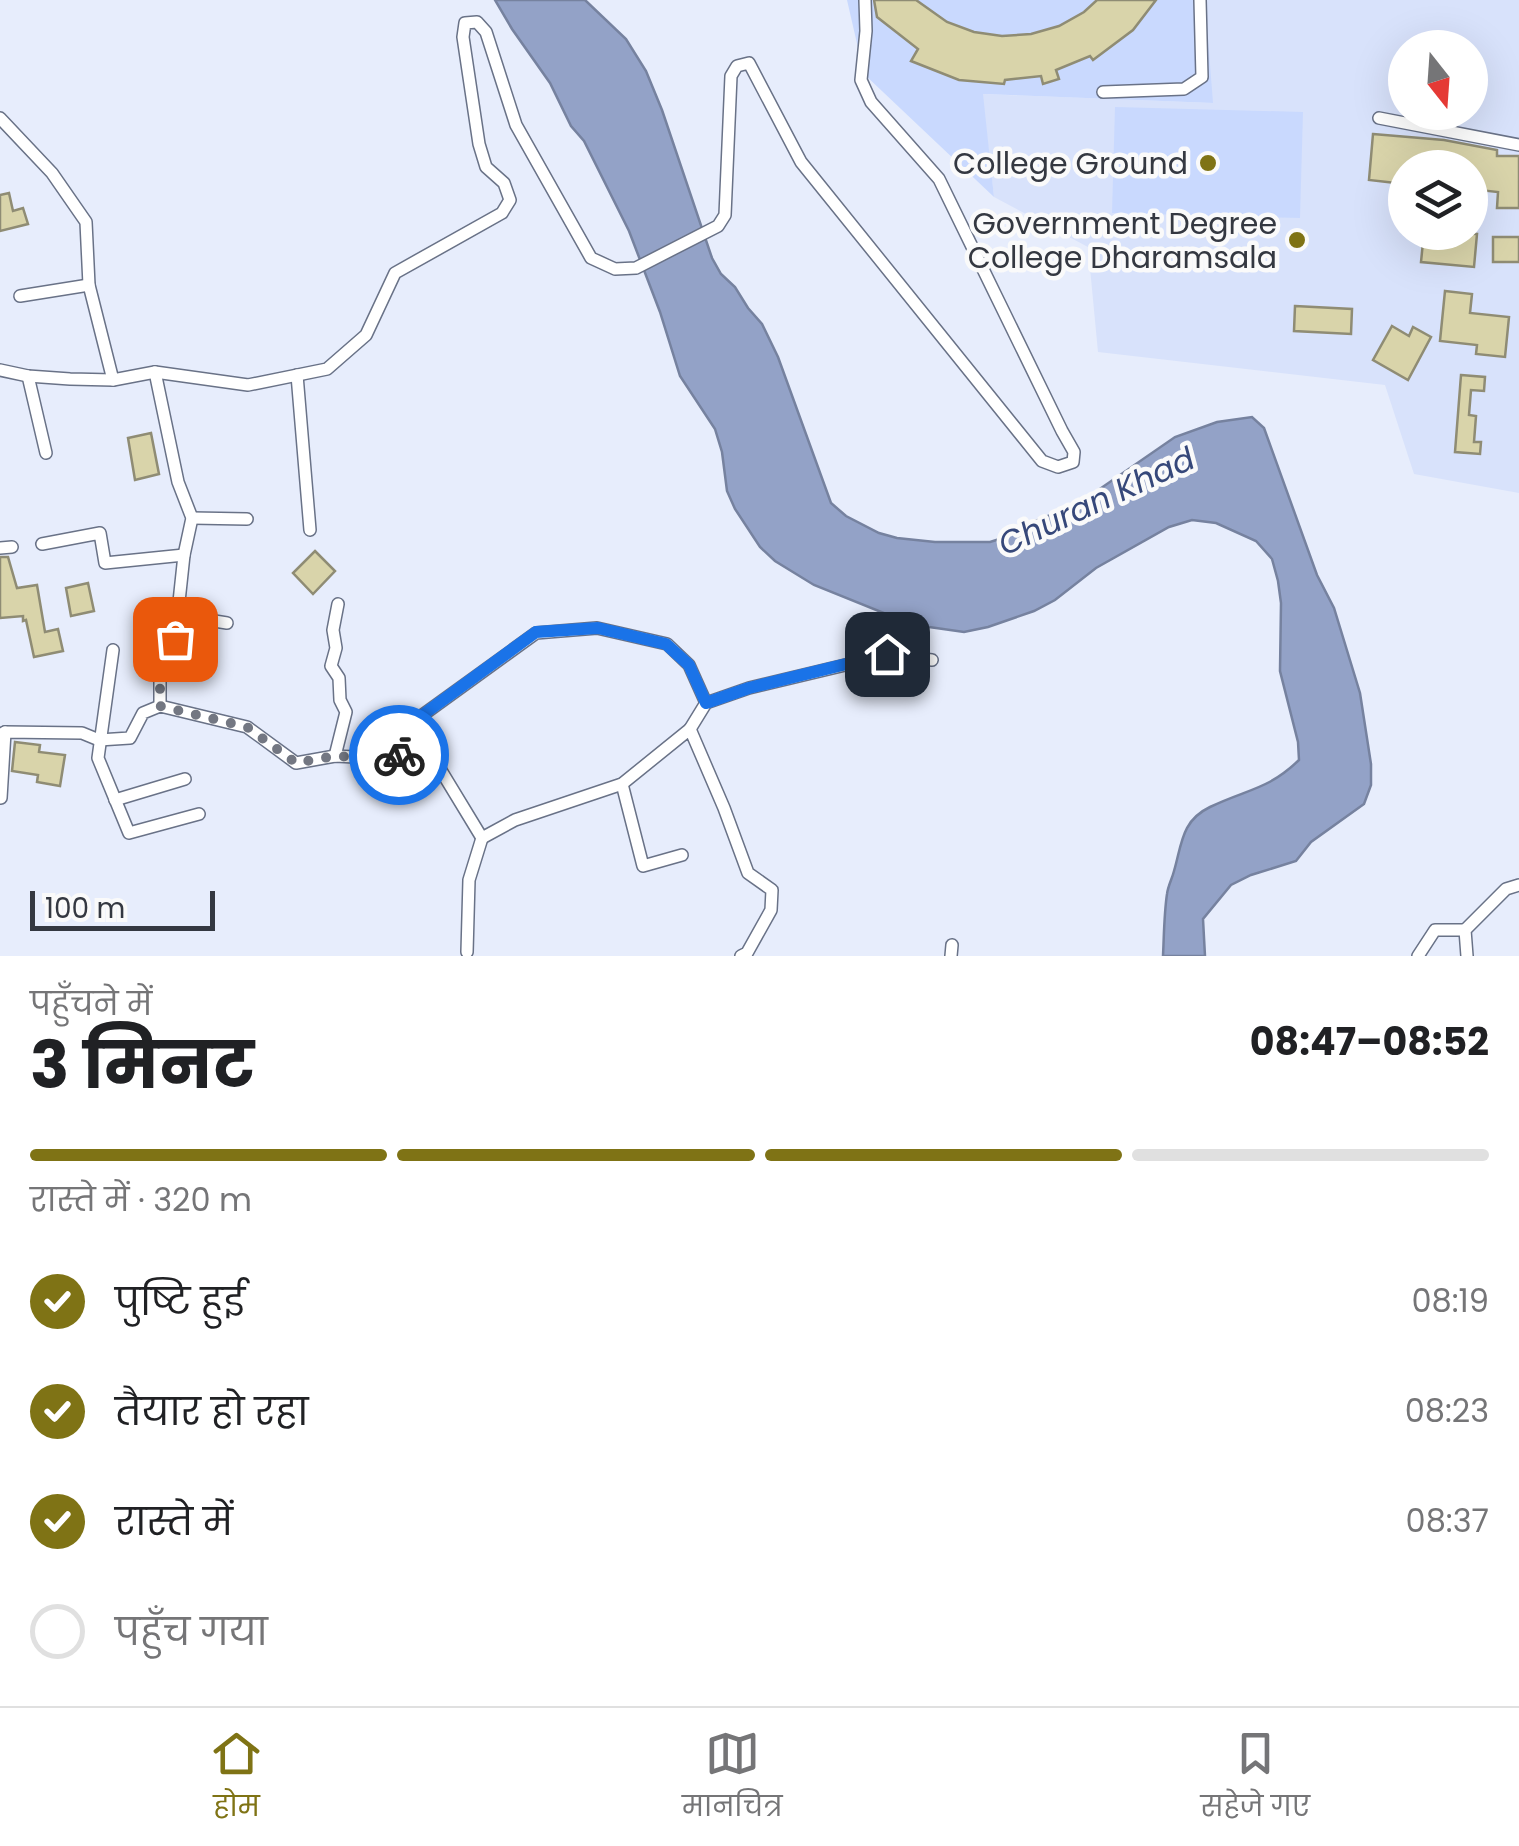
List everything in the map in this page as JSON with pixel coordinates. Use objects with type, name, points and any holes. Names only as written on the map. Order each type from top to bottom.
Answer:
[{"type":"street","points":[[0,370],[28,376],[114,380],[154,372],[248,386],[326,368],[366,334],[395,272],[502,212],[510,200],[504,183],[486,167],[480,144],[463,38],[464,22],[478,22],[486,32],[516,125],[591,258],[615,269],[636,268],[718,226],[725,215],[732,76],[737,66],[749,63],[801,162],[1042,461],[1058,467],[1074,462],[1074,452],[939,179],[871,102],[861,80],[865,0]]},
{"type":"street","points":[[1104,92],[1184,88],[1202,77],[1200,0]]},
{"type":"street","points":[[0,118],[52,173],[86,222],[89,285],[114,380]]},
{"type":"street","points":[[1379,118],[1519,145]]},
{"type":"street","points":[[20,296],[89,285]]},
{"type":"street","points":[[154,372],[178,482],[192,518],[175,639],[160,664],[160,706]]},
{"type":"street","points":[[297,375],[310,530]]},
{"type":"street","points":[[28,376],[46,453]]},
{"type":"street","points":[[192,518],[247,519]]},
{"type":"street","points":[[42,544],[100,534],[105,563],[184,555]]},
{"type":"street","points":[[335,756],[346,712],[340,700],[339,678],[331,666],[338,604]]},
{"type":"street","points":[[178,615],[227,623]]},
{"type":"street","points":[[413,746],[413,722],[536,632],[598,628],[666,644],[689,665],[706,703]]},
{"type":"street","points":[[113,650],[98,758],[128,833],[199,814]]},
{"type":"street","points":[[466,952],[469,880],[482,838],[514,820],[622,784],[690,730],[706,703],[749,688],[887,654],[932,660]]},
{"type":"street","points":[[1,798],[3,734],[82,733],[100,740],[130,738],[143,713],[160,706],[247,727],[296,763],[335,756],[394,759],[413,746]]},
{"type":"street","points":[[690,730],[748,872],[772,890],[771,910],[747,953],[741,956]]},
{"type":"street","points":[[413,746],[434,759],[482,838]]},
{"type":"street","points":[[115,800],[185,779]]},
{"type":"street","points":[[622,784],[643,866],[682,856]]},
{"type":"street","points":[[1418,956],[1435,930],[1465,930],[1506,888],[1519,885]]},
{"type":"street","points":[[1465,930],[1466,956]]},
{"type":"shaded area","points":[[847,0],[1205,0],[1213,103],[983,94],[994,197],[864,74]]},
{"type":"shaded area","name":"Government Degree College Dharamsala","points":[[1205,0],[1519,0],[1519,493],[1414,474],[1385,385],[1098,352],[1088,247],[994,197],[982,94],[1212,103]]},
{"type":"shaded area","name":"College Ground","points":[[1115,107],[1303,112],[1300,218],[1112,213]]},
{"type":"water","name":"Churan Khad","points":[[495,0],[585,0],[626,39],[646,71],[662,110],[712,258],[762,324],[778,357],[831,503],[846,516],[897,538],[990,542],[1078,504],[1175,437],[1217,422],[1252,417],[1264,428],[1317,575],[1334,608],[1360,693],[1371,785],[1364,804],[1311,842],[1296,861],[1231,885],[1203,919],[1205,956],[1163,956],[1168,891],[1184,834],[1200,813],[1267,783],[1299,760],[1280,671],[1281,603],[1272,559],[1256,541],[1216,523],[1192,520],[1169,527],[1096,568],[1034,611],[964,632],[901,620],[814,585],[775,561],[760,547],[727,491],[715,429],[680,376],[629,231],[584,141]]},
{"type":"building","points":[[874,0],[916,0],[947,22],[974,32],[1002,36],[1031,34],[1059,26],[1097,0],[1156,0],[1133,30],[1093,60],[1090,56],[1056,70],[1059,79],[1043,84],[1041,76],[1005,80],[1004,84],[959,80],[911,61],[918,49],[877,17]]},
{"type":"building","points":[[1373,134],[1444,140],[1497,150],[1497,156],[1519,156],[1519,208],[1497,208],[1498,192],[1488,191],[1488,150],[1388,150],[1388,182],[1369,180]]},
{"type":"building","points":[[9,193],[13,211],[23,208],[28,224],[0,231],[0,195]]},
{"type":"building","points":[[1493,237],[1519,237],[1519,262],[1493,262]]},
{"type":"building","points":[[1422,250],[1476,250],[1474,267],[1421,262]]},
{"type":"building","points":[[1445,291],[1472,294],[1470,313],[1509,317],[1505,357],[1476,354],[1477,345],[1440,341]]},
{"type":"building","points":[[1295,306],[1352,309],[1351,334],[1294,331]]},
{"type":"building","points":[[1392,326],[1409,336],[1413,327],[1431,337],[1408,380],[1373,360]]},
{"type":"building","points":[[1461,375],[1485,377],[1484,391],[1471,390],[1469,415],[1476,416],[1474,442],[1481,442],[1480,454],[1455,452]]},
{"type":"building","points":[[151,433],[159,474],[135,480],[128,438]]},
{"type":"building","points":[[315,551],[335,571],[313,594],[293,573]]},
{"type":"building","points":[[0,557],[8,557],[17,588],[37,585],[45,632],[58,629],[63,651],[34,657],[23,616],[0,618]]},
{"type":"building","points":[[88,583],[94,611],[71,616],[66,588]]},
{"type":"building","points":[[15,742],[40,745],[39,752],[65,755],[60,786],[37,782],[38,775],[12,771]]},
{"type":"way so far","points":[[175,639],[160,664],[160,706],[247,727],[296,763],[335,756],[394,759],[399,755]]},
{"type":"place","name":"College Ground","points":[[1208,163]]},
{"type":"place","name":"Government Degree College Dharamsala","points":[[1297,240]]},
{"type":"route","points":[[399,755],[413,746],[413,722],[536,632],[598,628],[666,644],[689,665],[706,703],[749,688],[887,654]]}]
